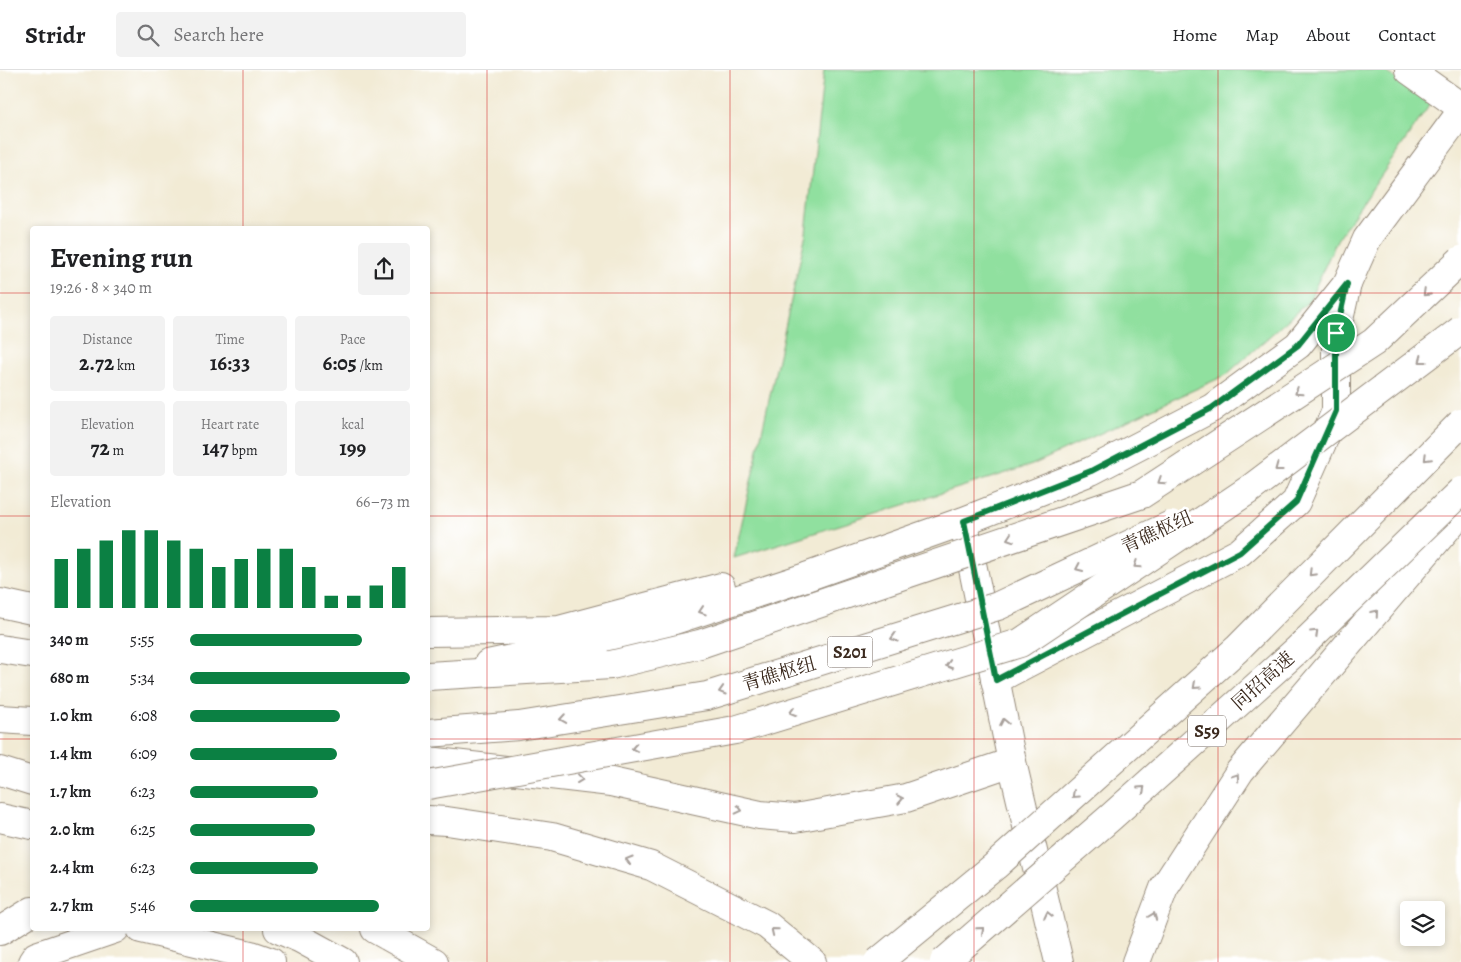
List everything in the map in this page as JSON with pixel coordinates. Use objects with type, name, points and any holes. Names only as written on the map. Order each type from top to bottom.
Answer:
[{"type":"main road","points":[[1408,70],[1461,107]]},
{"type":"main road","points":[[996,680],[1240,552],[1296,502],[1336,411],[1336,333],[1347,284],[1367,239],[1461,112]]},
{"type":"main road","points":[[432,676],[611,665],[700,644],[1142,494],[1374,342],[1461,260]]},
{"type":"main road","points":[[432,676],[638,632],[806,577],[964,521],[1091,471],[1212,408],[1298,345],[1347,284]]},
{"type":"main road","points":[[430,785],[735,730],[1020,643],[1250,489],[1461,330]]},
{"type":"main road","points":[[878,962],[995,866],[1237,649],[1461,423]]},
{"type":"main road","name":"青礁枢纽","points":[[430,733],[519,726],[707,696],[998,606],[1250,489]]},
{"type":"main road","name":"同招高速","points":[[944,962],[1111,817],[1296,651],[1461,490]]},
{"type":"main road","points":[[1136,962],[1164,888],[1240,771],[1461,512]]},
{"type":"main road","points":[[430,632],[559,630],[964,521]]},
{"type":"main road","points":[[964,521],[1012,762],[1059,962]]},
{"type":"main road","points":[[0,603],[30,610]]},
{"type":"main road","points":[[0,649],[30,654]]},
{"type":"main road","points":[[0,719],[30,722]]},
{"type":"main road","points":[[430,761],[611,782],[760,815],[796,818],[906,798],[1012,762]]},
{"type":"main road","points":[[0,771],[30,780]]},
{"type":"main road","points":[[0,818],[30,825]]},
{"type":"main road","points":[[437,821],[552,837],[650,866],[767,925],[812,962]]},
{"type":"main road","points":[[0,931],[30,912]]},
{"type":"main road","points":[[32,962],[36,956],[110,931]]},
{"type":"main road","points":[[149,931],[251,955],[271,962]]},
{"type":"main road","points":[[283,931],[342,962]]},
{"type":"main road","points":[[379,931],[434,962]]},
{"type":"green space","points":[[824,70],[1383,70],[1431,103],[1337,240],[1309,301],[1226,375],[1032,465],[734,558],[806,233]]},
{"type":"route","points":[[1347,284],[1336,333],[1336,411],[1296,502],[1240,552],[996,680],[964,521],[1091,471],[1212,408],[1298,345],[1347,284]]}]
